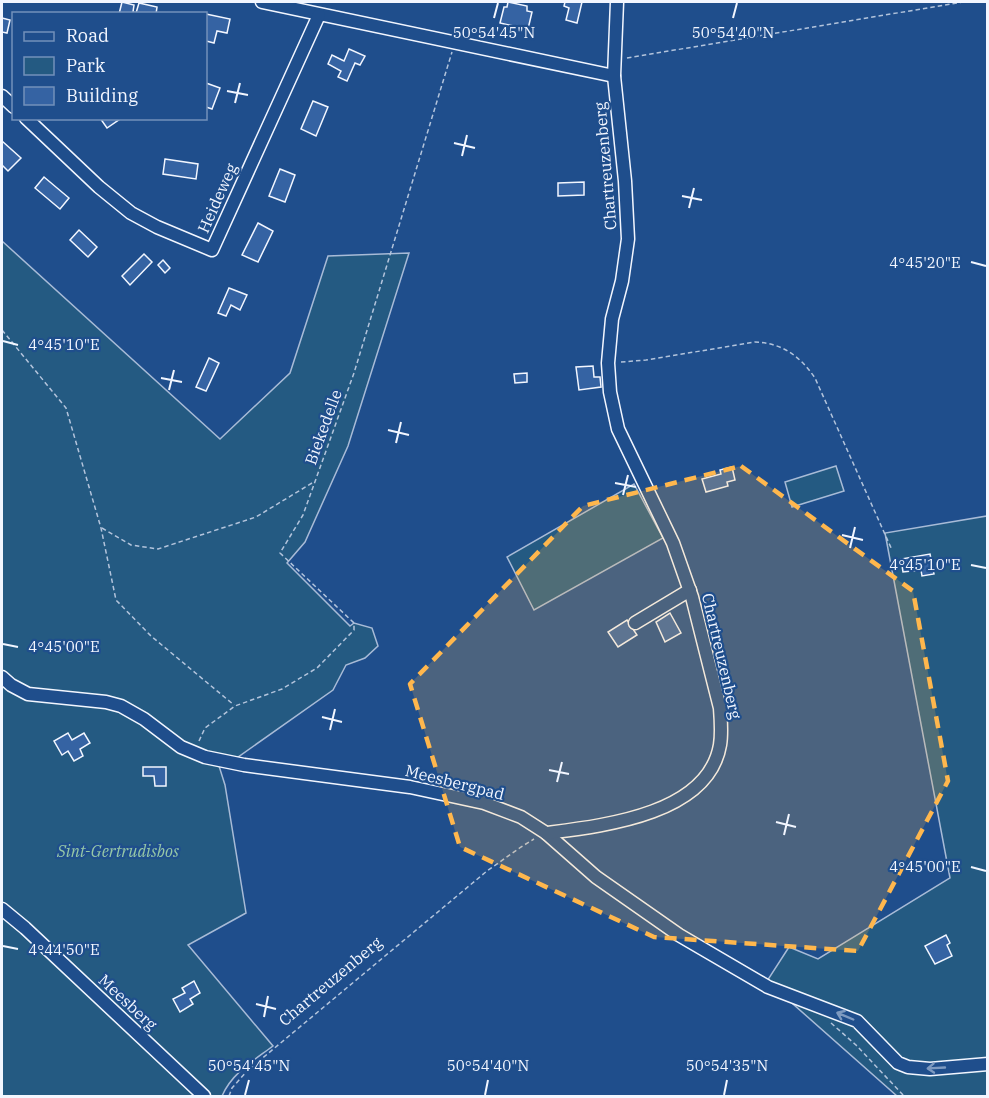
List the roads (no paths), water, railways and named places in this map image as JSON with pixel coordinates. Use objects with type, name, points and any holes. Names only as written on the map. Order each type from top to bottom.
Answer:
[{"type":"street","points":[[262,2],[614,76]]},
{"type":"street","name":"Chartreuzenberg","points":[[546,833],[577,829],[654,812],[684,797],[709,774],[720,747],[721,717],[690,590],[673,543],[618,429],[610,392],[608,363],[612,319],[622,281],[628,239],[625,181],[614,76],[616,2]]},
{"type":"street","name":"Heideweg","points":[[28,120],[99,187],[131,213],[157,227],[212,250],[319,15]]},
{"type":"street","points":[[635,623],[690,590]]},
{"type":"street","name":"Meesbergpad","points":[[2,677],[28,694],[106,702],[121,706],[135,713],[169,739],[205,757],[244,765],[319,773],[448,794],[484,803],[521,817],[546,833],[596,877],[679,935],[768,987],[857,1021],[898,1063],[908,1067],[930,1069],[987,1064]]},
{"type":"street","name":"Meesberg","points":[[2,909],[204,1096]]},
{"type":"park label","name":"Sint-Gertrudisbos","points":[[118,851]]}]
